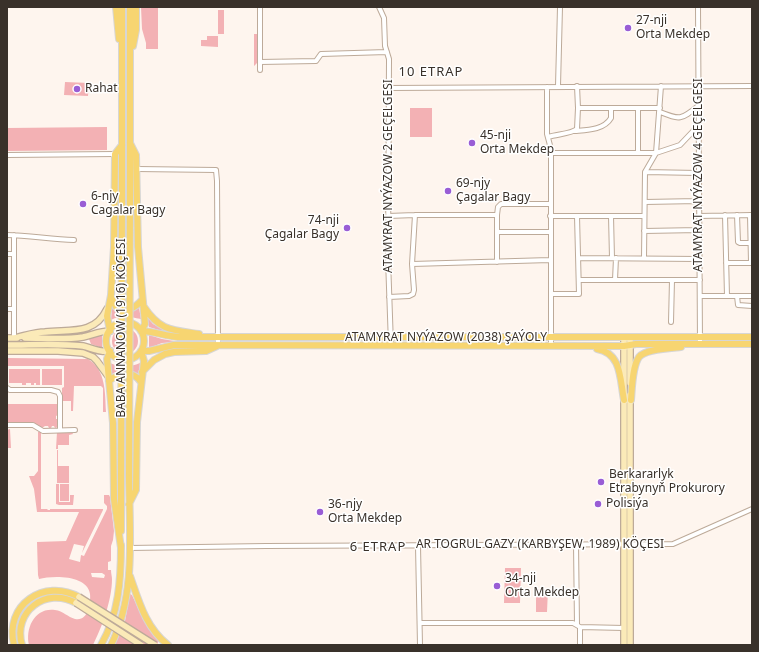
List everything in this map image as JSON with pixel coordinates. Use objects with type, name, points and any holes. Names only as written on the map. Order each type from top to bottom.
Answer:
[{"type":"main road","points":[[116,7],[122,62]]},
{"type":"main road","name":"BABA ANNANOW (1916) KÖÇESI","points":[[101,645],[108,630],[117,602],[121,572],[122,7]]},
{"type":"main road","name":"BABA ANNANOW (1916) KÖÇESI","points":[[111,645],[123,615],[129,572],[130,7]]},
{"type":"main road","points":[[130,61],[136,30],[136,7]]},
{"type":"main road","points":[[130,143],[136,155],[137,169],[138,247],[145,324],[141,331]]},
{"type":"main road","points":[[110,331],[107,320],[111,295],[114,247],[115,154],[122,145]]},
{"type":"main road","points":[[111,295],[116,307],[126,310],[135,308],[143,303]]},
{"type":"main road","points":[[143,303],[157,323],[166,329],[218,338]]},
{"type":"main road","points":[[14,338],[44,332],[74,331],[84,329],[101,319],[108,307]]},
{"type":"main road","points":[[126,323],[136,326],[141,331],[144,342],[141,351],[135,357],[126,360],[117,358],[110,351],[107,341],[110,331],[115,326],[126,323]]},
{"type":"main road","points":[[7,338],[72,338],[82,337],[102,331],[110,331]]},
{"type":"main road","name":"ATAMYRAT NYÝAZOW (2038) ŞAÝOLY","points":[[141,331],[148,331],[169,336],[218,338],[551,346],[627,346],[636,344],[752,337]]},
{"type":"main road","name":"ATAMYRAT NYÝAZOW (2038) ŞAÝOLY","points":[[141,351],[149,351],[174,345],[551,337],[627,337],[752,344]]},
{"type":"main road","points":[[627,337],[630,645]]},
{"type":"main road","points":[[627,400],[633,374],[640,356],[649,351],[700,340]]},
{"type":"main road","points":[[7,345],[74,346],[95,349],[103,352],[110,351]]},
{"type":"main road","points":[[142,372],[154,360],[165,354],[174,352],[206,351],[218,345]]},
{"type":"main road","points":[[551,346],[603,350],[613,357],[619,368],[627,400]]},
{"type":"main road","points":[[7,351],[58,351],[83,353],[97,361],[109,378]]},
{"type":"main road","points":[[110,351],[107,359],[113,423],[114,498],[121,548]]},
{"type":"main road","points":[[129,504],[136,490],[137,422],[144,361],[141,351]]},
{"type":"main road","points":[[109,378],[127,373],[136,376],[141,382]]},
{"type":"main road","points":[[624,645],[628,544]]},
{"type":"main road","points":[[129,572],[144,615],[154,630],[168,645]]},
{"type":"main road","points":[[14,645],[12,632],[15,618],[22,606],[32,597],[42,592],[55,590],[65,591],[79,597],[155,645]]},
{"type":"main road","points":[[22,645],[20,634],[21,622],[28,610],[43,600],[55,598],[67,599],[76,603],[141,645]]},
{"type":"street","points":[[260,7],[260,70]]},
{"type":"street","points":[[558,86],[560,7]]},
{"type":"street","name":"ATAMYRAT NYÝAZOW 4 GEÇELGESI","points":[[698,7],[698,216],[700,340]]},
{"type":"street","name":"ATAMYRAT NYÝAZOW 2 GEÇELGESI","points":[[379,8],[384,18],[385,46],[389,59],[388,216],[391,341]]},
{"type":"street","points":[[260,62],[316,61],[321,54],[387,52]]},
{"type":"street","points":[[575,131],[578,126],[577,86]]},
{"type":"street","points":[[644,258],[645,172],[656,154],[662,86]]},
{"type":"street","points":[[388,88],[752,86]]},
{"type":"street","points":[[547,87],[548,137],[551,153],[551,346]]},
{"type":"street","points":[[578,108],[638,108],[660,110],[676,118],[682,118],[698,106]]},
{"type":"street","points":[[548,137],[575,131],[592,130],[606,123],[611,118],[611,108]]},
{"type":"street","points":[[638,108],[638,154]]},
{"type":"street","points":[[551,153],[656,154],[680,145],[698,126]]},
{"type":"street","points":[[7,155],[115,154]]},
{"type":"street","points":[[137,169],[216,170],[218,345]]},
{"type":"street","points":[[645,172],[698,173]]},
{"type":"street","points":[[645,202],[698,201]]},
{"type":"street","points":[[497,262],[498,207],[502,204],[550,204]]},
{"type":"street","points":[[390,297],[408,296],[413,294],[412,264],[415,215]]},
{"type":"street","points":[[388,216],[497,215]]},
{"type":"street","points":[[725,215],[727,296]]},
{"type":"street","points":[[737,215],[738,242],[750,243]]},
{"type":"street","points":[[698,216],[751,215],[751,263],[726,263]]},
{"type":"street","points":[[550,216],[644,216]]},
{"type":"street","points":[[551,294],[579,294],[577,216]]},
{"type":"street","points":[[611,216],[615,280]]},
{"type":"street","points":[[644,230],[699,230]]},
{"type":"street","points":[[497,232],[550,232]]},
{"type":"street","points":[[7,235],[74,240]]},
{"type":"street","points":[[14,235],[14,338]]},
{"type":"street","points":[[7,254],[14,254]]},
{"type":"street","points":[[578,258],[699,259]]},
{"type":"street","points":[[412,264],[550,260]]},
{"type":"street","points":[[578,280],[700,280]]},
{"type":"street","points":[[671,322],[672,280]]},
{"type":"street","points":[[700,296],[752,296]]},
{"type":"street","points":[[737,296],[738,305],[752,306]]},
{"type":"street","points":[[7,309],[14,309]]},
{"type":"street","points":[[7,388],[10,390],[51,390],[58,392],[60,396],[60,430]]},
{"type":"street","points":[[7,425],[30,424],[43,431],[75,430]]},
{"type":"street","name":"AR TOGRUL GAZY (KARBYŞEW, 1989) KÖÇESI","points":[[129,548],[673,544],[752,509]]},
{"type":"street","points":[[576,544],[578,626],[580,645]]},
{"type":"street","points":[[418,546],[420,645]]},
{"type":"street","points":[[420,623],[573,623],[578,626],[624,628]]},
{"type":"shaded area","points":[[141,7],[158,7],[158,49],[146,49],[142,29]]},
{"type":"shaded area","points":[[218,10],[224,10],[224,34],[218,34]]},
{"type":"shaded area","points":[[254,34],[257,34],[257,63],[254,66]]},
{"type":"shaded area","points":[[207,36],[218,36],[218,47],[201,46],[201,40],[207,40]]},
{"type":"shaded area","name":"Rahat","points":[[65,82],[89,83],[88,96],[64,95]]},
{"type":"shaded area","points":[[410,108],[432,108],[432,137],[410,137]]},
{"type":"shaded area","points":[[107,127],[107,150],[7,151],[7,128]]},
{"type":"shaded area","points":[[112,308],[118,311],[126,312],[139,308],[141,319],[122,317],[111,320]]},
{"type":"shaded area","points":[[147,317],[153,324],[168,333],[149,327]]},
{"type":"shaded area","points":[[125,328],[134,332],[138,341],[134,350],[125,354],[116,350],[112,341],[116,332]]},
{"type":"shaded area","points":[[102,335],[102,348],[91,344],[89,339]]},
{"type":"shaded area","points":[[149,335],[174,342],[162,343],[149,348]]},
{"type":"shaded area","points":[[8,358],[88,359],[94,364],[101,375],[105,389],[106,412],[103,412],[103,388],[101,386],[74,386],[73,411],[71,411],[71,401],[62,401],[64,366],[8,366]]},
{"type":"shaded area","points":[[110,363],[132,366],[140,363],[139,374],[132,371],[120,370],[112,374]]},
{"type":"shaded area","points":[[9,369],[40,369],[40,385],[36,385],[36,383],[34,383],[34,385],[31,385],[31,383],[26,383],[26,385],[22,385],[22,383],[9,383]]},
{"type":"shaded area","points":[[42,369],[62,369],[62,385],[42,385]]},
{"type":"shaded area","points":[[7,404],[58,404],[58,415],[56,416],[56,419],[58,419],[58,427],[55,428],[52,426],[49,428],[48,426],[45,426],[42,428],[32,422],[7,423]]},
{"type":"shaded area","points":[[10,429],[11,448],[8,448],[7,430]]},
{"type":"shaded area","points":[[38,432],[41,432],[41,509],[103,509],[82,553],[84,546],[74,544],[69,559],[80,562],[81,555],[84,556],[107,509],[107,506],[104,503],[104,495],[109,495],[110,497],[114,531],[111,546],[111,561],[108,562],[108,570],[111,570],[112,587],[106,613],[93,645],[29,645],[28,638],[30,626],[37,615],[48,610],[55,610],[75,619],[83,618],[88,611],[90,598],[88,588],[77,580],[61,577],[39,579],[37,542],[66,541],[79,512],[37,512],[34,489],[29,476],[34,476],[38,471]],"holes":[[[91,573],[102,573],[105,575],[104,578],[92,577]]]},
{"type":"shaded area","points":[[57,432],[72,432],[73,434],[69,435],[69,445],[58,445],[58,449],[56,449]]},
{"type":"shaded area","points":[[57,450],[58,466],[69,466],[69,483],[57,483]]},
{"type":"shaded area","points":[[56,484],[59,484],[59,502],[70,502],[70,495],[74,495],[73,505],[56,504]]},
{"type":"shaded area","points":[[60,484],[69,484],[69,501],[60,501]]},
{"type":"shaded area","points":[[505,568],[521,568],[520,603],[504,603]]},
{"type":"shaded area","points":[[536,589],[548,589],[547,612],[536,612]]},
{"type":"shaded area","points":[[130,594],[132,595],[144,621],[159,640],[157,645],[115,645],[125,621]]},
{"type":"place","name":"27-nji Orta Mekdep","points":[[628,28]]},
{"type":"place","name":"Rahat","points":[[77,89]]},
{"type":"place","name":"45-nji Orta Mekdep","points":[[472,143]]},
{"type":"place","name":"69-njy Çagalar Bagy","points":[[448,191]]},
{"type":"place","name":"6-njy Cagalar Bagy","points":[[83,204]]},
{"type":"place","name":"74-nji Çagalar Bagy","points":[[347,228]]},
{"type":"place","name":"Berkararlyk Etrabynyň Prokurory","points":[[601,482]]},
{"type":"place","name":"Polisiýa","points":[[598,504]]},
{"type":"place","name":"36-njy Orta Mekdep","points":[[320,512]]},
{"type":"place","name":"34-nji Orta Mekdep","points":[[497,586]]},
{"type":"district","name":"10 ETRAP","points":[[431,72]]},
{"type":"district","name":"6 ETRAP","points":[[378,547]]}]
